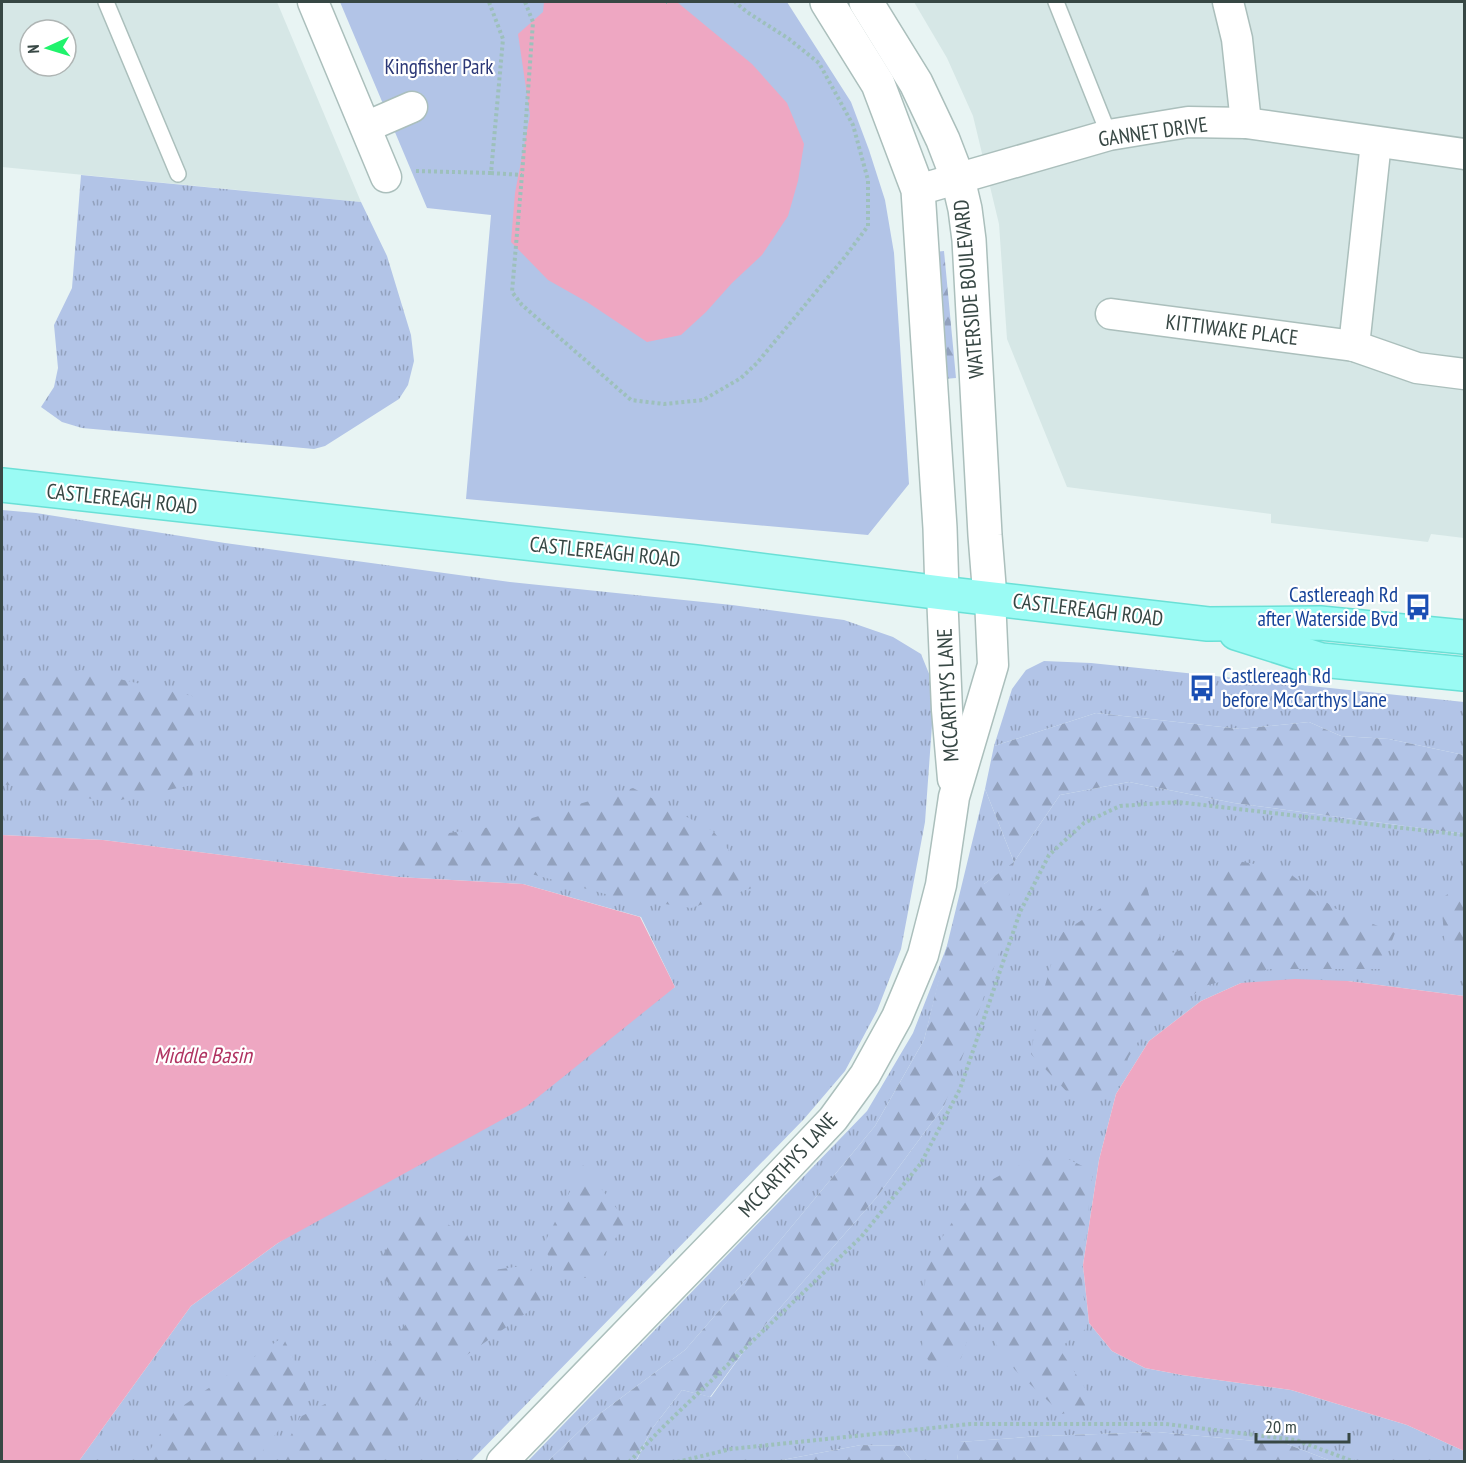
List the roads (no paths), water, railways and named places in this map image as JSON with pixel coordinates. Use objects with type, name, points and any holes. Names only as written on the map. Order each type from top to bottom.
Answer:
[{"type":"main road","name":"CASTLEREAGH ROAD","points":[[2,485],[696,562],[1208,624],[1320,623],[1464,637]]},
{"type":"main road","name":"CASTLEREAGH ROAD","points":[[1208,624],[1321,660],[1464,674]]},
{"type":"street","points":[[313,2],[386,177]]},
{"type":"street","name":"WATERSIDE BOULEVARD","points":[[827,2],[878,84],[918,190],[940,528],[942,593]]},
{"type":"street","name":"WATERSIDE BOULEVARD","points":[[866,2],[919,89],[958,179],[965,209],[969,240],[990,598]]},
{"type":"street","points":[[1228,2],[1236,39],[1246,123]]},
{"type":"street","points":[[366,127],[412,107]]},
{"type":"street","name":"GANNET DRIVE","points":[[918,190],[1109,135],[1188,122],[1246,123],[1464,154]]},
{"type":"street","points":[[1354,346],[1376,142]]},
{"type":"street","name":"KITTIWAKE PLACE","points":[[1111,314],[1354,346],[1417,368],[1464,374]]},
{"type":"street","name":"MCCARTHYS LANE","points":[[942,593],[947,710],[954,797]]},
{"type":"street","name":"MCCARTHYS LANE","points":[[502,1461],[833,1119],[866,1075],[897,1017],[923,955],[941,885],[954,797],[993,665],[990,598]]},
{"type":"lane","points":[[106,2],[178,174]]},
{"type":"lane","points":[[1056,2],[1109,135]]},
{"type":"water","points":[[544,2],[677,2],[752,64],[787,103],[804,144],[798,181],[788,216],[762,255],[681,335],[647,342],[587,302],[548,280],[511,242],[515,193],[530,115],[518,34],[543,12]]},
{"type":"water","name":"Middle Basin","points":[[2,835],[103,840],[398,877],[523,884],[640,917],[675,987],[527,1106],[278,1243],[191,1306],[79,1461],[2,1461]]},
{"type":"water","points":[[1295,979],[1348,981],[1464,996],[1464,1451],[1407,1425],[1291,1390],[1145,1368],[1112,1351],[1089,1323],[1083,1265],[1099,1160],[1116,1094],[1149,1041],[1201,1001],[1241,983]]},
{"type":"place","name":"Castlereagh Rd after Waterside Bvd","points":[[1418,607]]},
{"type":"place","name":"Castlereagh Rd before McCarthys Lane","points":[[1202,688]]},
{"type":"park label","name":"Kingfisher Park","points":[[439,67]]}]
